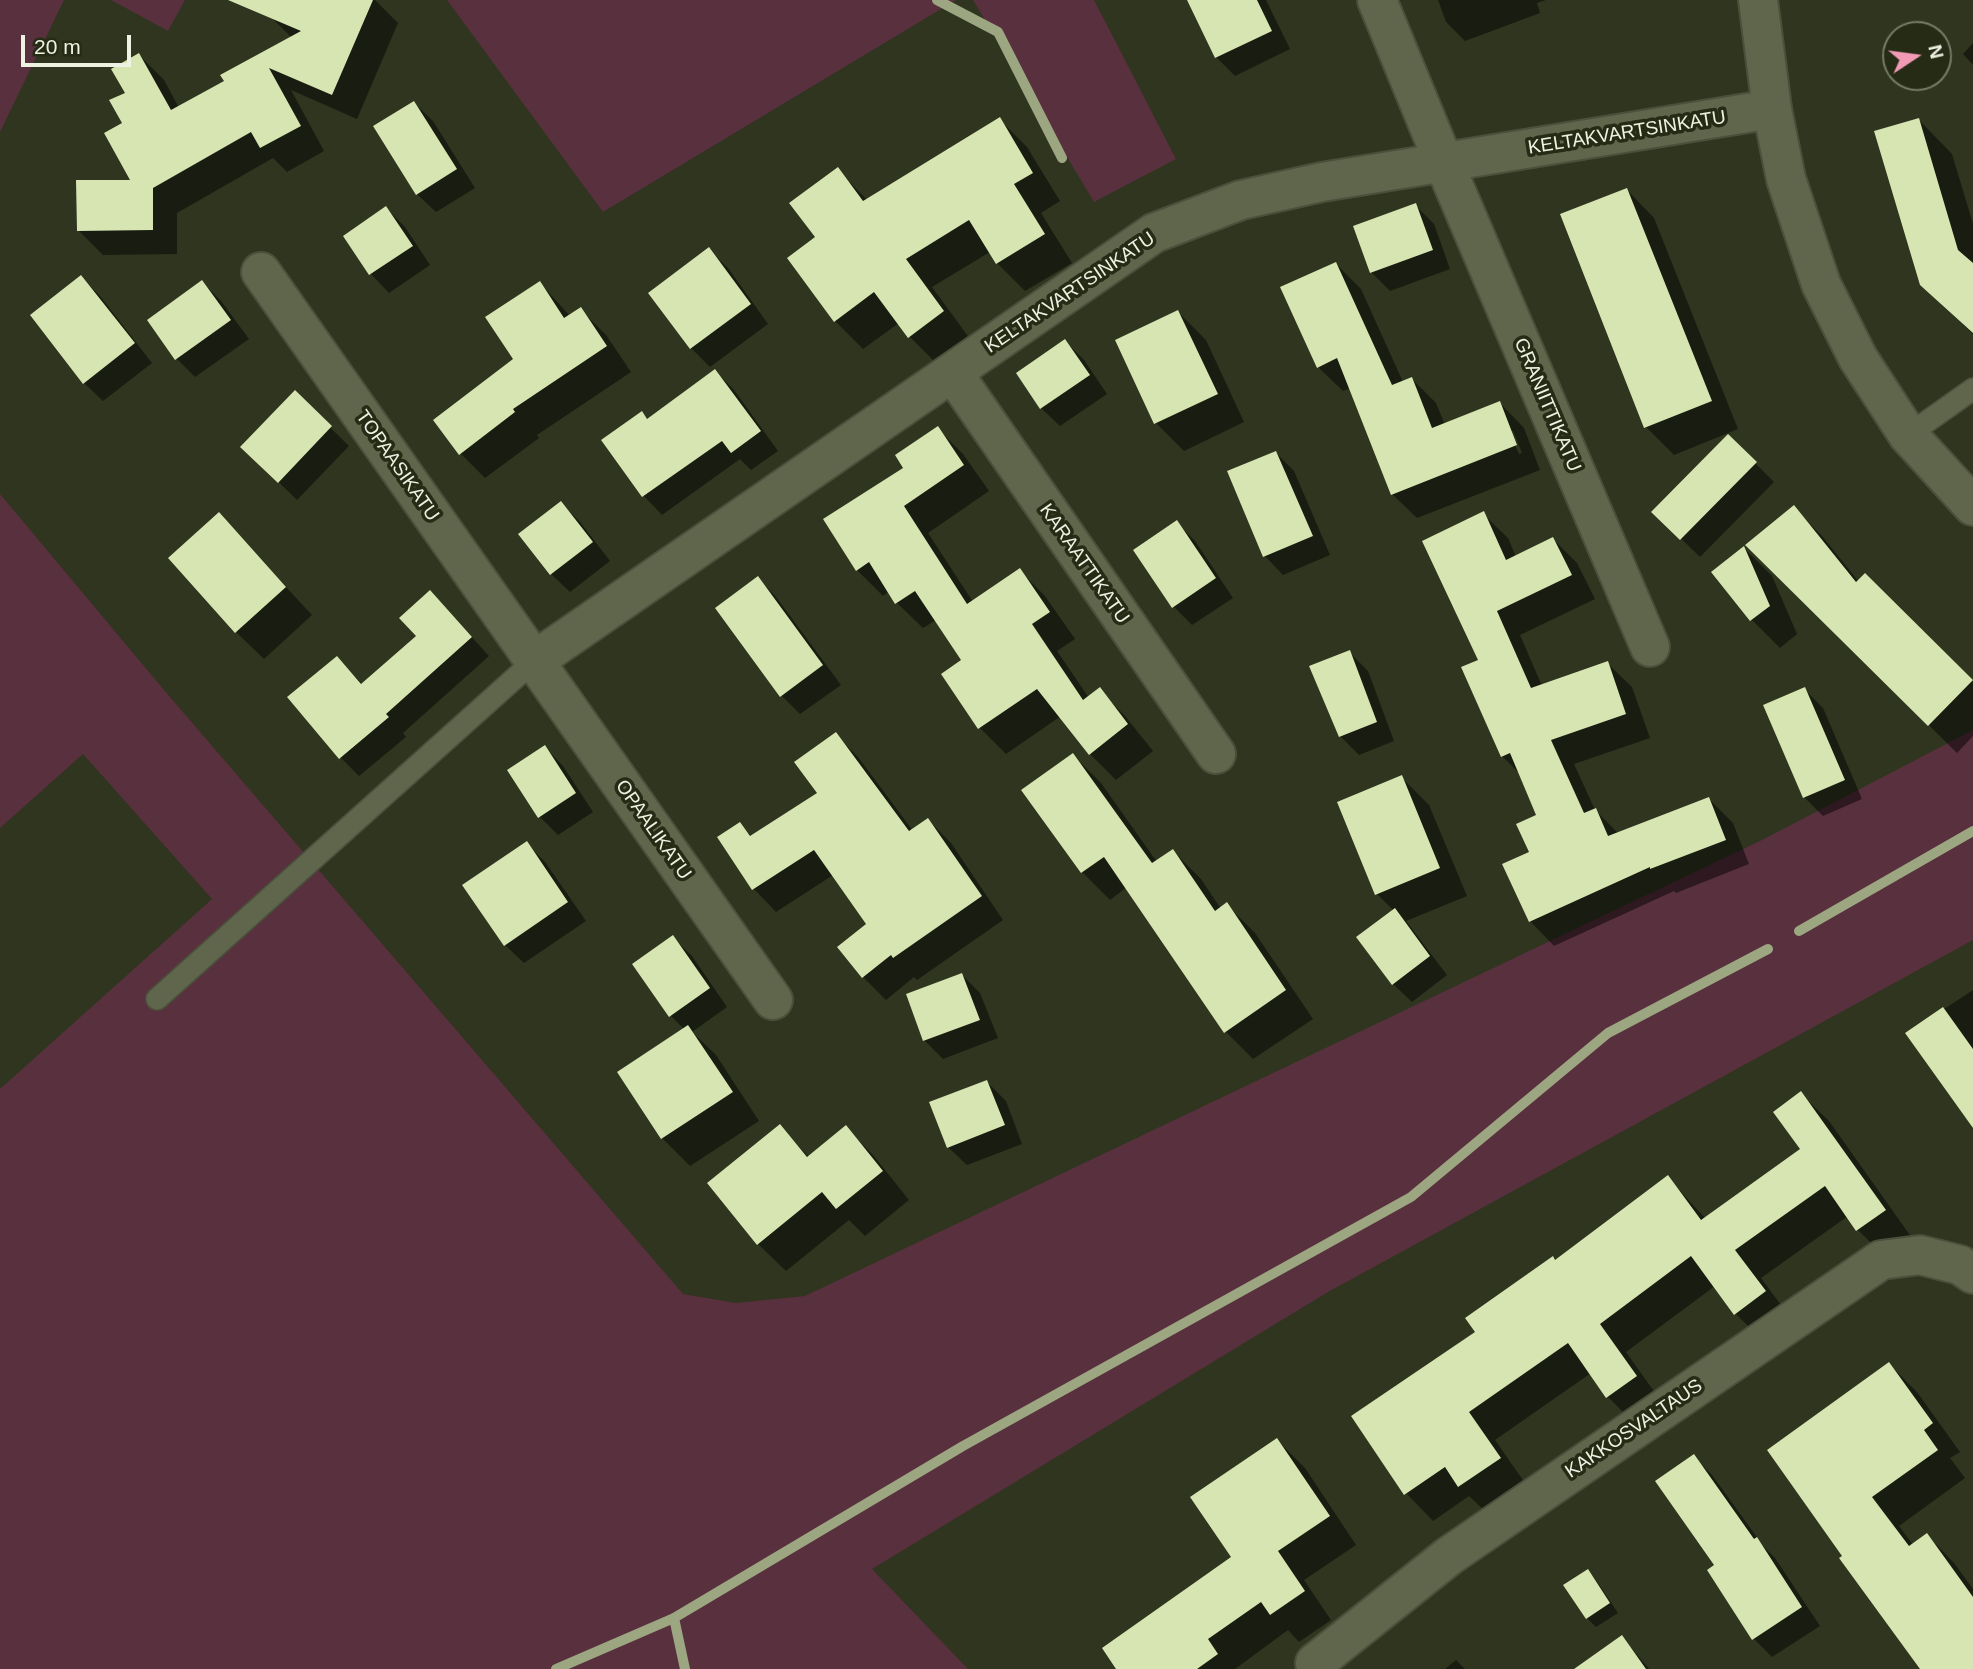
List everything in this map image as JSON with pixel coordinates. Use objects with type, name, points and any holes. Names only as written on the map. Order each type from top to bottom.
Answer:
[{"type":"street","name":"GRANIITTIKATU","points":[[1377,0],[1650,647]]},
{"type":"street","points":[[1758,0],[1772,109],[1786,178],[1821,284],[1858,358],[1908,435],[1973,506]]},
{"type":"street","name":"KELTAKVARTSINKATU","points":[[534,661],[1154,233],[1241,200],[1322,182],[1772,109]]},
{"type":"street","name":"TOPAASIKATU","points":[[261,272],[534,661]]},
{"type":"street","name":"KARAATTIKATU","points":[[953,373],[1216,754]]},
{"type":"street","name":"OPAALIKATU","points":[[534,661],[773,1000]]},
{"type":"street","name":"KAKKOSVALTAUS","points":[[1315,1662],[1449,1556],[1881,1260],[1920,1255],[1960,1265],[1973,1274]]},
{"type":"lane","points":[[1908,435],[1973,389]]},
{"type":"lane","points":[[157,999],[534,661]]},
{"type":"shaded area","points":[[0,0],[64,0],[0,132]]},
{"type":"shaded area","points":[[111,0],[185,0],[168,31]]},
{"type":"shaded area","points":[[447,0],[956,0],[603,212]]},
{"type":"shaded area","points":[[973,0],[1094,0],[1176,159],[1094,202]]},
{"type":"shaded area","points":[[0,494],[164,690],[683,1294],[736,1303],[805,1296],[1762,840],[1973,730],[1973,940],[1328,1292],[872,1569],[968,1669],[0,1669],[0,1089],[212,899],[83,754],[0,828]]},
{"type":"building","points":[[228,0],[373,0],[332,95],[269,68],[301,126],[260,148],[251,132],[153,188],[153,230],[77,231],[76,180],[130,180],[104,133],[122,123],[109,100],[125,93],[111,69],[139,53],[171,110],[224,81],[220,75],[301,31]]},
{"type":"building","points":[[1187,0],[1257,0],[1272,31],[1215,58]]},
{"type":"building","points":[[414,101],[457,169],[416,195],[373,126]]},
{"type":"building","points":[[1000,117],[1033,173],[1014,184],[1045,234],[996,264],[969,220],[906,259],[944,311],[908,338],[874,292],[834,322],[787,258],[815,237],[789,203],[838,167],[863,201]]},
{"type":"building","points":[[1919,118],[1958,250],[1973,263],[1973,333],[1920,285],[1874,131]]},
{"type":"building","points":[[1627,188],[1712,401],[1644,428],[1560,214]]},
{"type":"building","points":[[1416,203],[1433,250],[1370,273],[1353,226]]},
{"type":"building","points":[[386,206],[413,246],[369,275],[343,236]]},
{"type":"building","points":[[709,247],[751,304],[690,349],[648,293]]},
{"type":"building","points":[[1336,262],[1392,385],[1412,377],[1432,428],[1500,401],[1517,445],[1391,495],[1337,358],[1317,368],[1280,287]]},
{"type":"building","points":[[81,275],[135,343],[83,384],[30,315]]},
{"type":"building","points":[[202,280],[231,320],[175,360],[147,320]]},
{"type":"building","points":[[540,281],[564,318],[581,307],[607,346],[513,409],[515,412],[459,455],[433,420],[513,359],[485,317]]},
{"type":"building","points":[[1178,310],[1218,394],[1154,424],[1115,340]]},
{"type":"building","points":[[1065,339],[1090,375],[1040,409],[1016,373]]},
{"type":"building","points":[[715,369],[761,431],[731,453],[722,441],[642,497],[601,440],[642,411],[647,419]]},
{"type":"building","points":[[295,390],[332,426],[278,483],[240,447]]},
{"type":"building","points":[[938,426],[964,465],[904,506],[967,604],[1020,568],[1050,612],[1032,624],[1083,700],[1100,687],[1128,724],[1089,755],[1037,689],[978,729],[941,674],[961,660],[915,591],[895,604],[869,562],[856,571],[823,519],[903,468],[895,455]]},
{"type":"building","points":[[1728,434],[1757,462],[1680,540],[1651,512]]},
{"type":"building","points":[[1276,451],[1313,536],[1263,557],[1227,471]]},
{"type":"building","points":[[561,501],[593,542],[550,575],[518,534]]},
{"type":"building","points":[[1794,505],[1856,582],[1865,573],[1973,680],[1928,726],[1745,545]]},
{"type":"building","points":[[1484,511],[1506,560],[1553,537],[1572,575],[1497,611],[1531,688],[1608,661],[1626,714],[1551,740],[1584,813],[1596,808],[1608,836],[1709,797],[1726,840],[1650,867],[1529,922],[1502,864],[1529,852],[1516,824],[1536,815],[1510,753],[1501,757],[1461,667],[1478,660],[1422,541]]},
{"type":"building","points":[[219,512],[286,587],[235,633],[168,558]]},
{"type":"building","points":[[1177,520],[1216,578],[1172,608],[1133,550]]},
{"type":"building","points":[[1744,546],[1770,606],[1750,621],[1711,572]]},
{"type":"building","points":[[758,576],[823,665],[780,697],[715,608]]},
{"type":"building","points":[[430,590],[472,637],[386,714],[389,717],[339,759],[287,697],[337,656],[361,684],[416,636],[399,618]]},
{"type":"building","points":[[1350,650],[1377,722],[1339,737],[1309,666]]},
{"type":"building","points":[[1805,687],[1845,780],[1803,798],[1763,705]]},
{"type":"building","points":[[836,732],[909,831],[928,818],[982,896],[893,958],[891,955],[862,978],[837,947],[866,924],[814,850],[752,890],[717,837],[740,822],[750,836],[817,793],[794,762]]},
{"type":"building","points":[[545,745],[576,793],[538,818],[507,770]]},
{"type":"building","points":[[1073,753],[1152,863],[1173,849],[1215,911],[1227,902],[1286,990],[1224,1033],[1104,857],[1081,873],[1021,790]]},
{"type":"building","points":[[1402,775],[1440,868],[1375,895],[1337,802]]},
{"type":"building","points":[[527,841],[568,902],[504,946],[462,885]]},
{"type":"building","points":[[1395,908],[1430,956],[1392,985],[1356,937]]},
{"type":"building","points":[[673,935],[710,988],[669,1017],[632,964]]},
{"type":"building","points":[[962,973],[980,1020],[923,1041],[906,994]]},
{"type":"building","points":[[1943,1007],[1973,1049],[1973,1128],[1905,1033]]},
{"type":"building","points":[[688,1025],[733,1092],[661,1139],[617,1072]]},
{"type":"building","points":[[987,1080],[1005,1125],[947,1148],[929,1102]]},
{"type":"building","points":[[1801,1091],[1886,1210],[1856,1231],[1825,1186],[1735,1250],[1766,1291],[1734,1315],[1691,1256],[1600,1324],[1637,1376],[1606,1398],[1568,1343],[1469,1412],[1501,1458],[1458,1487],[1445,1467],[1404,1495],[1351,1416],[1475,1332],[1465,1318],[1553,1256],[1555,1260],[1668,1175],[1701,1220],[1800,1149],[1773,1112]]},
{"type":"building","points":[[780,1124],[807,1157],[846,1125],[883,1171],[836,1209],[822,1192],[757,1245],[707,1183]]},
{"type":"building","points":[[1889,1362],[1933,1423],[1924,1430],[1938,1450],[1872,1497],[1909,1546],[1927,1533],[1973,1597],[1973,1669],[1920,1669],[1839,1558],[1842,1556],[1767,1450]]},
{"type":"building","points":[[1277,1438],[1330,1516],[1278,1551],[1305,1591],[1270,1615],[1261,1602],[1208,1639],[1218,1654],[1197,1669],[1116,1669],[1102,1648],[1231,1557],[1190,1497]]},
{"type":"building","points":[[1694,1454],[1754,1539],[1757,1537],[1802,1607],[1752,1640],[1707,1570],[1714,1565],[1655,1481]]},
{"type":"building","points":[[1588,1569],[1610,1603],[1586,1619],[1563,1585]]},
{"type":"building","points":[[1622,1635],[1646,1669],[1574,1669]]},
{"type":"waterway","points":[[937,0],[998,32],[1062,158]]},
{"type":"waterway","points":[[1799,931],[1973,831]]},
{"type":"waterway","points":[[556,1669],[674,1618],[963,1446],[1411,1197],[1608,1033],[1768,949]]},
{"type":"waterway","points":[[674,1618],[685,1669]]}]
